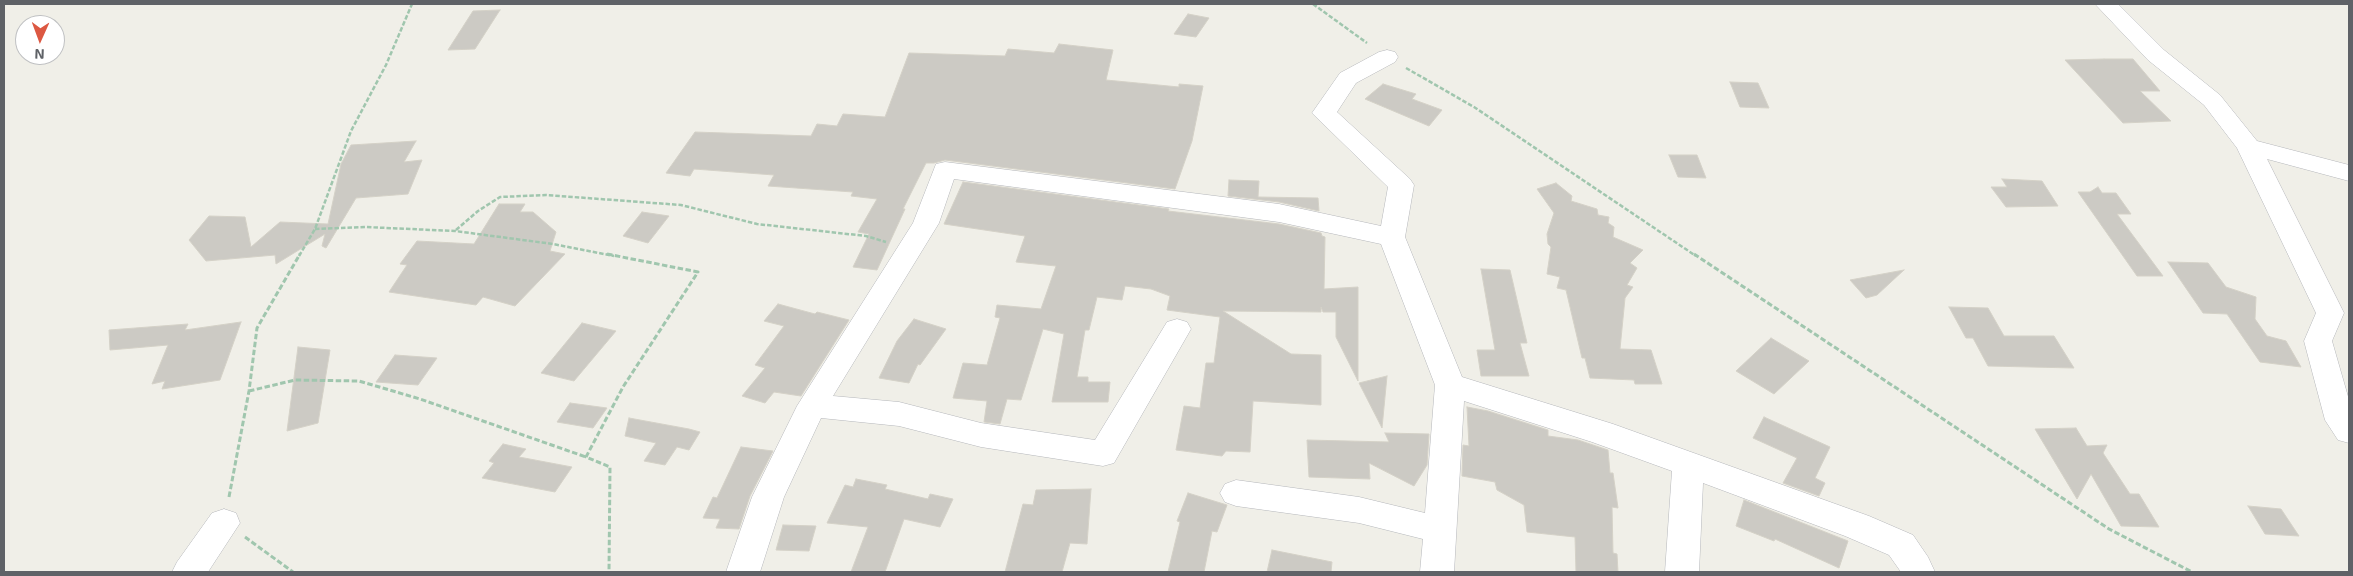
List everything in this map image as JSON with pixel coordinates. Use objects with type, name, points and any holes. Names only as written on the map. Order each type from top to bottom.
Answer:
[{"type":"street","points":[[2106,4],[2156,55],[2212,100],[2248,146],[2330,313],[2318,341],[2340,420],[2349,431]]},
{"type":"street","points":[[1387,57],[1348,78],[1324,113],[1401,184],[1392,237],[1450,385],[1437,572]]},
{"type":"street","points":[[2248,146],[2349,174]]},
{"type":"street","points":[[743,572],[768,497],[812,406],[908,249],[926,223],[945,170],[1279,213],[1392,237]]},
{"type":"street","points":[[812,406],[899,414],[981,435],[1103,454],[1177,329]]},
{"type":"street","points":[[1450,385],[1602,433],[1688,466],[1857,526],[1901,545],[1918,572]]},
{"type":"street","points":[[1682,572],[1688,466]]},
{"type":"street","points":[[1236,492],[1359,510],[1440,530]]},
{"type":"street","points":[[189,572],[224,523]]},
{"type":"path","points":[[292,572],[224,523],[249,391],[257,328],[315,229],[351,132],[386,65],[412,4]]},
{"type":"path","points":[[1313,4],[1387,57],[1474,107],[1778,311],[2109,529],[2192,572]]},
{"type":"path","points":[[455,230],[478,210],[500,197],[546,195],[681,204],[757,224],[866,236],[908,249]]},
{"type":"path","points":[[315,229],[375,227],[455,230],[553,244],[698,272],[622,387],[586,457]]},
{"type":"path","points":[[249,391],[295,380],[359,381],[420,399],[610,467],[608,517],[609,572]]},
{"type":"building","points":[[500,10],[475,49],[448,50],[473,11]]},
{"type":"building","points":[[1188,14],[1209,18],[1196,37],[1174,34]]},
{"type":"building","points":[[1059,44],[1113,50],[1106,80],[1179,87],[1179,84],[1203,86],[1192,141],[1175,189],[945,160],[926,163],[903,209],[905,209],[877,270],[853,267],[869,234],[858,232],[877,199],[851,196],[853,192],[768,186],[774,175],[694,169],[690,176],[666,173],[695,132],[811,136],[817,124],[837,126],[843,114],[885,117],[909,53],[1005,56],[1008,49],[1054,53]]},
{"type":"building","points":[[2133,59],[2160,91],[2140,91],[2171,121],[2123,123],[2065,60]]},
{"type":"building","points":[[1730,82],[1758,83],[1769,108],[1740,107]]},
{"type":"building","points":[[1383,84],[1416,94],[1412,99],[1442,110],[1429,126],[1365,99]]},
{"type":"building","points":[[416,141],[404,162],[422,160],[408,194],[356,198],[326,248],[322,246],[325,234],[276,264],[275,255],[206,261],[189,240],[209,216],[245,217],[251,247],[280,222],[328,224],[341,164],[351,145]]},
{"type":"building","points":[[1669,155],[1697,155],[1706,178],[1678,177]]},
{"type":"building","points":[[2002,179],[2042,181],[2058,206],[2006,207],[1991,187],[2007,187]]},
{"type":"building","points":[[1229,180],[1259,181],[1258,197],[1318,198],[1319,211],[1279,202],[1228,196]]},
{"type":"building","points":[[963,182],[1169,209],[1168,211],[1279,224],[1321,233],[1325,237],[1324,289],[1358,287],[1358,381],[1336,337],[1336,312],[1323,312],[1321,307],[1321,312],[1223,311],[1291,354],[1321,355],[1321,405],[1253,401],[1250,452],[1226,451],[1222,456],[1176,450],[1184,406],[1200,408],[1206,363],[1214,363],[1220,317],[1167,310],[1170,296],[1151,289],[1125,286],[1122,300],[1097,297],[1089,330],[1085,330],[1077,377],[1088,377],[1088,382],[1110,382],[1108,402],[1052,402],[1064,334],[1043,329],[1021,400],[1007,399],[1000,424],[984,422],[987,401],[953,398],[963,363],[987,365],[1000,318],[995,317],[997,305],[1041,309],[1056,266],[1016,262],[1025,236],[944,224]]},
{"type":"building","points":[[1556,183],[1572,196],[1571,201],[1597,209],[1598,215],[1609,217],[1608,223],[1614,227],[1613,237],[1643,250],[1630,263],[1637,268],[1627,285],[1633,287],[1625,298],[1620,349],[1651,350],[1662,384],[1635,384],[1634,380],[1590,378],[1585,358],[1582,358],[1566,290],[1557,288],[1560,277],[1547,274],[1551,247],[1548,244],[1547,234],[1554,213],[1537,189]]},
{"type":"building","points":[[2098,187],[2102,193],[2116,193],[2131,214],[2117,214],[2163,276],[2137,276],[2078,192],[2090,192]]},
{"type":"building","points":[[499,204],[525,204],[520,212],[533,212],[556,232],[550,251],[565,254],[515,306],[483,297],[476,305],[389,292],[407,265],[400,264],[417,241],[474,244]]},
{"type":"building","points":[[642,212],[669,216],[648,243],[623,236]]},
{"type":"building","points":[[2168,262],[2208,263],[2226,287],[2256,297],[2255,319],[2267,336],[2286,341],[2301,367],[2260,362],[2227,314],[2203,313]]},
{"type":"building","points":[[1481,269],[1510,270],[1527,343],[1520,343],[1529,376],[1481,376],[1477,350],[1495,350]]},
{"type":"building","points":[[1904,270],[1877,295],[1866,298],[1850,280]]},
{"type":"building","points":[[778,304],[815,314],[817,312],[849,320],[801,396],[774,392],[765,403],[742,396],[765,368],[755,365],[784,326],[764,321]]},
{"type":"building","points":[[1949,307],[1988,308],[2004,336],[2054,336],[2074,368],[1988,366],[1973,338],[1966,338]]},
{"type":"building","points":[[914,319],[946,329],[920,365],[918,364],[909,383],[879,378],[897,341]]},
{"type":"building","points":[[241,322],[220,380],[162,389],[165,381],[152,384],[168,345],[110,350],[109,330],[188,324],[185,330]]},
{"type":"building","points":[[582,323],[616,331],[574,381],[541,373]]},
{"type":"building","points":[[1771,338],[1809,361],[1774,394],[1736,371]]},
{"type":"building","points":[[298,347],[330,350],[318,423],[287,431]]},
{"type":"building","points":[[395,355],[437,358],[418,385],[376,382]]},
{"type":"building","points":[[1387,376],[1382,428],[1359,383]]},
{"type":"building","points":[[570,403],[607,408],[593,428],[557,422]]},
{"type":"building","points":[[1467,407],[1488,411],[1548,430],[1548,436],[1578,440],[1608,450],[1610,473],[1613,473],[1618,508],[1612,507],[1613,553],[1617,554],[1618,572],[1576,572],[1575,537],[1527,532],[1524,505],[1497,490],[1495,482],[1462,476],[1463,445],[1469,446]]},
{"type":"building","points":[[1764,417],[1830,447],[1815,478],[1825,483],[1819,496],[1783,483],[1797,458],[1753,438]]},
{"type":"building","points":[[629,418],[700,432],[689,450],[677,447],[665,465],[644,461],[656,443],[625,436]]},
{"type":"building","points":[[2076,428],[2087,446],[2107,445],[2103,453],[2130,494],[2139,494],[2159,527],[2121,526],[2091,474],[2077,499],[2035,429]]},
{"type":"building","points":[[1385,433],[1429,434],[1427,465],[1414,486],[1369,463],[1370,479],[1309,477],[1307,440],[1389,442]]},
{"type":"building","points":[[503,444],[526,449],[519,457],[572,467],[555,492],[482,478],[494,463],[489,461]]},
{"type":"building","points":[[741,447],[773,451],[750,496],[739,529],[716,528],[720,519],[703,518],[713,497],[717,498]]},
{"type":"building","points":[[856,479],[887,485],[885,489],[928,499],[930,494],[953,499],[940,527],[904,519],[885,572],[851,572],[868,527],[827,523],[845,485],[853,487]]},
{"type":"building","points":[[1091,489],[1087,544],[1070,543],[1062,572],[1005,572],[1023,504],[1033,505],[1036,490]]},
{"type":"building","points":[[1188,493],[1227,505],[1217,532],[1212,531],[1204,572],[1168,572],[1180,522],[1177,521]]},
{"type":"building","points":[[1744,500],[1848,541],[1839,568],[1775,539],[1774,541],[1736,526]]},
{"type":"building","points":[[2248,506],[2281,509],[2299,536],[2265,534]]},
{"type":"building","points":[[783,525],[816,526],[809,551],[776,550]]},
{"type":"building","points":[[1272,550],[1332,562],[1331,572],[1267,572]]}]
